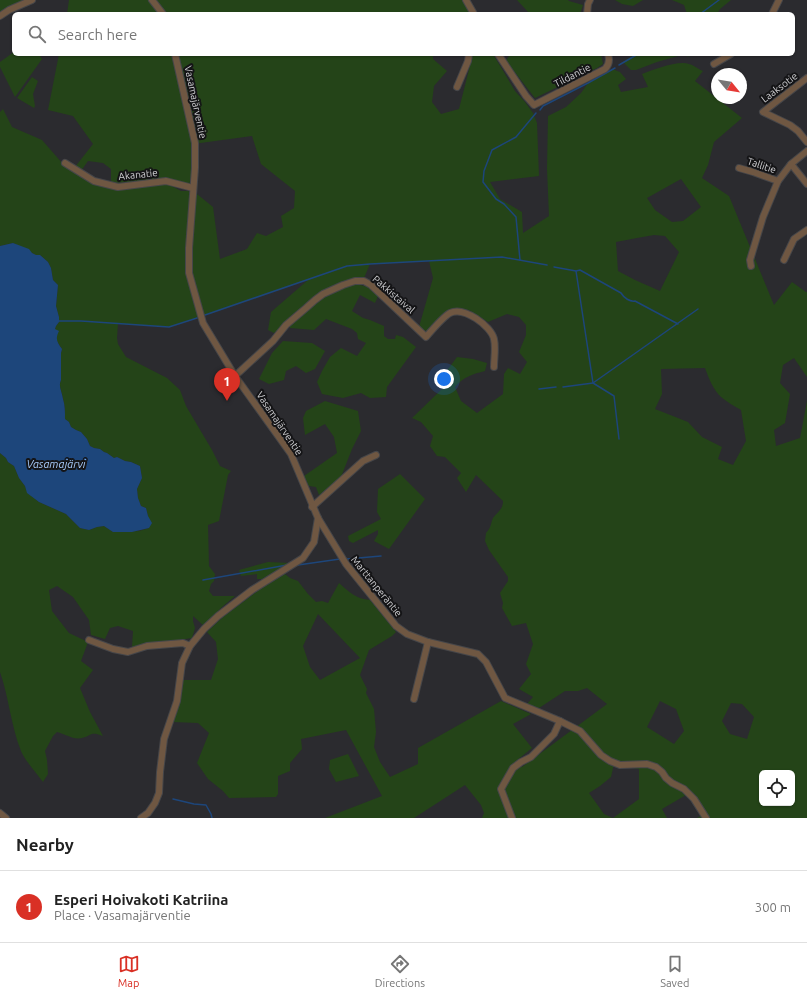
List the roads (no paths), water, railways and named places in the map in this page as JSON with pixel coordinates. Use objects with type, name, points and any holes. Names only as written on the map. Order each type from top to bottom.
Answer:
[{"type":"street","points":[[0,16],[9,10],[32,0]]},
{"type":"street","points":[[152,0],[161,12]]},
{"type":"street","points":[[466,0],[473,12]]},
{"type":"street","points":[[587,12],[590,0]]},
{"type":"street","points":[[773,12],[780,0]]},
{"type":"street","name":"Vasamajärventie","points":[[175,56],[195,143],[190,273],[203,323],[235,376],[291,454],[312,507],[318,518]]},
{"type":"street","points":[[457,87],[469,56]]},
{"type":"street","name":"Tildantie","points":[[499,56],[526,96],[534,105],[605,69],[609,60],[608,56]]},
{"type":"street","points":[[714,64],[728,56]]},
{"type":"street","name":"Laaksotie","points":[[807,78],[763,112],[790,125],[798,131],[807,142]]},
{"type":"street","points":[[751,266],[750,260],[763,217],[778,181],[791,164],[807,151]]},
{"type":"street","name":"Akanatie","points":[[65,162],[94,181],[118,187],[166,181],[193,188]]},
{"type":"street","points":[[791,164],[807,184]]},
{"type":"street","name":"Tallitie","points":[[739,168],[778,181]]},
{"type":"street","points":[[784,260],[794,239],[807,230]]},
{"type":"street","name":"Pakkistaival","points":[[235,376],[273,342],[286,325],[315,300],[323,294],[356,281],[364,281],[371,285],[426,337],[445,316],[454,311],[466,313],[482,323],[494,338],[494,367]]},
{"type":"street","points":[[312,507],[363,461],[376,454]]},
{"type":"street","points":[[141,818],[148,813],[155,803],[159,793],[164,739],[177,702],[182,664],[190,646],[204,629],[218,616],[256,586],[303,558],[314,542],[318,518]]},
{"type":"street","name":"Marttanperäntie","points":[[318,518],[346,564],[396,626],[407,634],[428,642],[478,654],[486,662],[505,698],[580,731],[601,755],[610,761],[620,764],[647,764],[656,767],[666,778],[684,789],[694,799],[706,818]]},
{"type":"street","points":[[89,640],[112,649],[128,652],[146,646],[183,643],[190,646]]},
{"type":"street","points":[[414,699],[428,642]]},
{"type":"street","points":[[512,818],[501,789],[513,768],[531,756],[554,734],[560,721]]},
{"type":"street","points":[[0,813],[6,818]]},
{"type":"water","name":"Vasamajärvi","points":[[13,243],[29,249],[32,253],[40,255],[48,262],[51,268],[53,280],[58,285],[56,306],[59,322],[55,329],[59,331],[57,340],[62,349],[60,389],[64,404],[65,419],[69,422],[71,427],[81,432],[87,439],[90,446],[100,449],[114,458],[117,457],[140,466],[142,478],[137,489],[138,498],[141,506],[146,508],[152,523],[149,528],[132,532],[113,532],[104,526],[89,530],[80,528],[66,514],[39,502],[27,493],[25,486],[19,478],[14,466],[0,453],[0,246]]},
{"type":"waterway","points":[[703,12],[719,0]]},
{"type":"waterway","points":[[619,65],[635,56]]},
{"type":"waterway","points":[[540,110],[543,106],[615,68]]},
{"type":"waterway","points":[[520,260],[516,217],[504,204],[496,199],[483,182],[484,171],[492,150],[516,137],[536,113]]},
{"type":"waterway","points":[[205,315],[347,266],[502,257],[547,265]]},
{"type":"waterway","points":[[554,267],[576,271],[580,270],[621,293],[627,299],[635,301],[678,324]]},
{"type":"waterway","points":[[576,271],[593,383],[614,396],[619,439]]},
{"type":"waterway","points":[[563,387],[593,383],[698,309]]},
{"type":"waterway","points":[[59,321],[169,327],[197,318]]},
{"type":"waterway","points":[[539,389],[556,387]]},
{"type":"waterway","points":[[347,559],[381,556]]},
{"type":"waterway","points":[[298,565],[340,559]]},
{"type":"waterway","points":[[203,580],[287,565]]},
{"type":"waterway","points":[[173,799],[206,805],[212,818]]},
{"type":"place","name":"Esperi Hoivakoti Katriina","points":[[227,401]]}]
